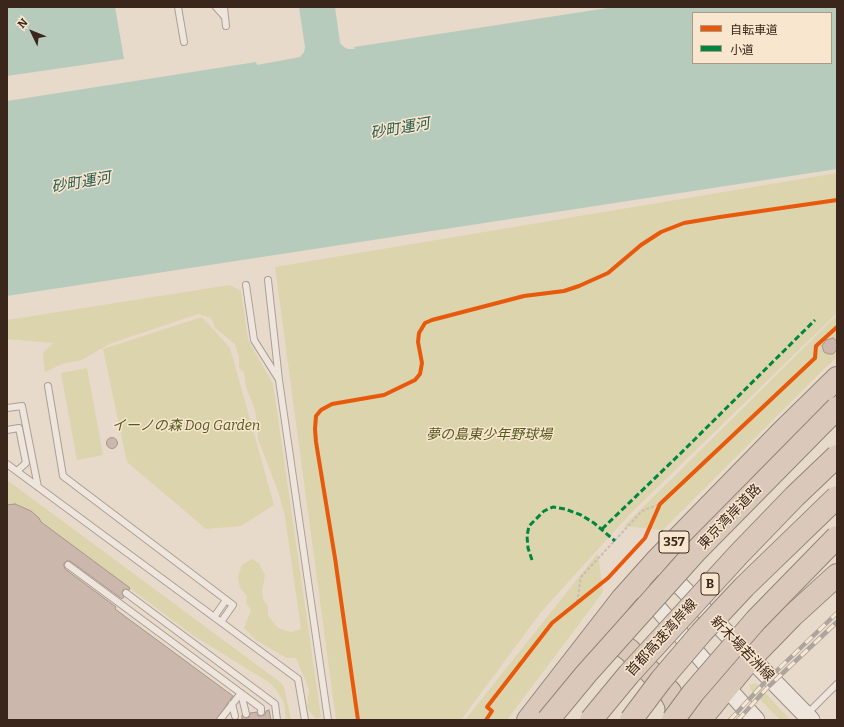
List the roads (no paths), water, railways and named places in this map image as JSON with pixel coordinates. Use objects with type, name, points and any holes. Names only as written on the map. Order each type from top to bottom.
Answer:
[{"type":"highway","name":"357","points":[[528,720],[587,643],[636,583],[782,432],[837,378]]},
{"type":"highway","name":"東京湾岸道路","points":[[548,720],[590,669],[696,551],[837,408]]},
{"type":"highway","name":"首都高速湾岸線","points":[[591,720],[629,674],[718,575],[795,496],[837,456]]},
{"type":"highway","name":"首都高速湾岸線","points":[[631,720],[661,680],[701,633],[800,532],[837,497]]},
{"type":"highway","points":[[673,720],[693,693],[756,620],[837,538]]},
{"type":"highway","points":[[700,720],[751,658],[792,616],[837,574]]},
{"type":"highway","points":[[587,643],[600,640],[620,644],[629,650],[670,692],[676,704],[677,720]]},
{"type":"street","name":"新木場若洲線","points":[[656,561],[808,718]]},
{"type":"street","points":[[636,583],[756,720]]},
{"type":"lane","points":[[178,7],[184,42]]},
{"type":"lane","points":[[216,7],[225,18]]},
{"type":"lane","points":[[224,7],[226,26]]},
{"type":"lane","points":[[268,280],[279,380],[328,720]]},
{"type":"lane","points":[[246,285],[254,340],[279,380]]},
{"type":"lane","points":[[48,386],[63,476],[233,605],[220,622]]},
{"type":"lane","points":[[7,408],[22,406],[38,487]]},
{"type":"lane","points":[[7,430],[18,428],[26,463],[17,471]]},
{"type":"lane","points":[[7,464],[298,679],[305,720]]},
{"type":"lane","points":[[68,565],[261,708],[261,712]]},
{"type":"lane","points":[[126,593],[275,704],[278,720]]},
{"type":"lane","points":[[214,617],[226,600]]},
{"type":"lane","points":[[808,718],[837,684]]},
{"type":"lane","points":[[220,720],[241,693]]},
{"type":"lane","points":[[241,693],[246,714]]},
{"type":"lane","points":[[232,704],[235,716]]},
{"type":"water","points":[[7,7],[115,7],[124,59],[7,76]]},
{"type":"water","name":"砂町運河","points":[[299,7],[335,7],[340,43],[348,49],[355,49],[354,47],[614,7],[837,7],[837,169],[7,296],[7,101],[256,62],[257,65],[300,57],[304,52],[305,47]]},
{"type":"railway","points":[[730,720],[766,681],[837,613]]},
{"type":"railway","points":[[738,720],[768,687],[837,622]]},
{"type":"park label","name":"イーノの森 Dog Garden","points":[[186,426]]},
{"type":"park label","name":"夢の島東少年野球場","points":[[489,435]]}]
